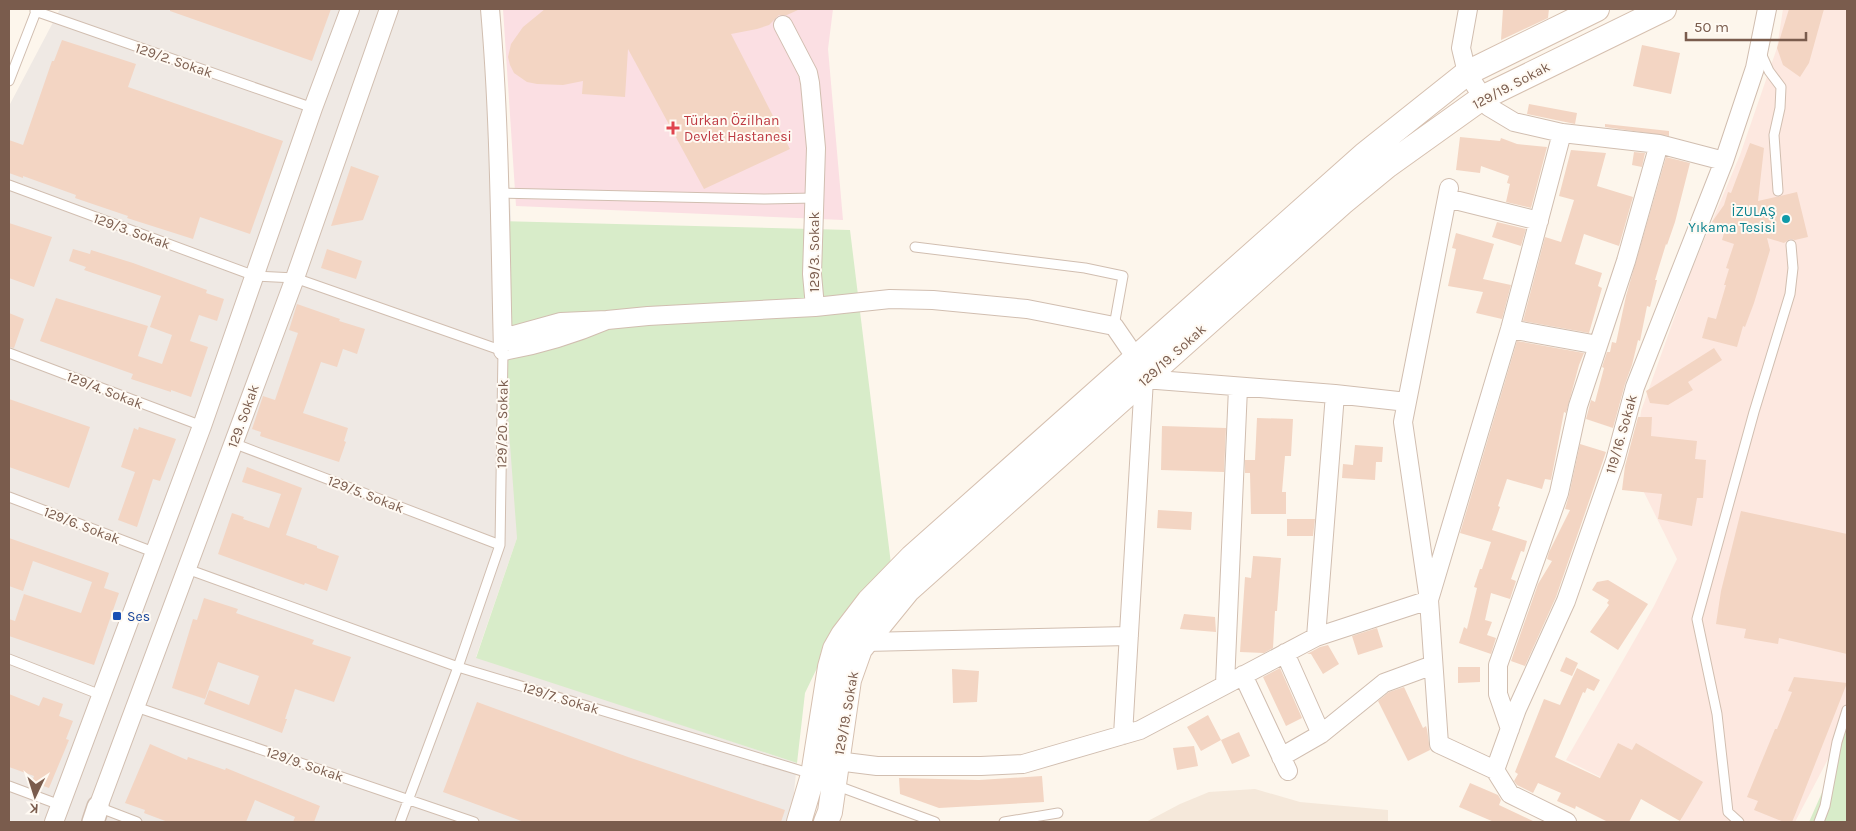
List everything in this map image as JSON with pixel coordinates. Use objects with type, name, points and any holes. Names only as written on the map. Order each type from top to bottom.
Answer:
[{"type":"main road","name":"129/19. Sokak","points":[[799,822],[826,776],[849,680],[860,649],[908,590],[1364,155],[1467,73],[1597,9]]},
{"type":"main road","name":"129/19. Sokak","points":[[826,822],[830,666],[835,649],[842,635],[869,601],[912,557],[1387,166],[1482,98],[1664,9]]},
{"type":"street","points":[[54,822],[156,553],[313,108],[350,9]]},
{"type":"street","name":"129. Sokak","points":[[96,815],[295,278],[389,9]]},
{"type":"street","name":"129/20. Sokak","points":[[490,9],[496,70],[503,344]]},
{"type":"street","points":[[1468,9],[1461,48],[1467,73],[1489,107],[1514,122],[1562,133],[1659,144],[1724,161]]},
{"type":"street","name":"119/16. Sokak","points":[[1495,770],[1510,729],[1566,600],[1615,461],[1635,387],[1724,161],[1755,68],[1767,9]]},
{"type":"street","name":"129/3. Sokak","points":[[503,344],[530,346],[583,330],[607,320],[648,316],[815,308],[812,274],[816,140],[809,78],[783,26]]},
{"type":"street","points":[[1429,600],[1510,329],[1562,133]]},
{"type":"street","points":[[1510,729],[1498,694],[1498,666],[1559,493],[1578,406],[1626,261],[1659,144]]},
{"type":"street","points":[[1539,221],[1448,193],[1403,422],[1429,600],[1439,744],[1495,770],[1510,794],[1567,822]]},
{"type":"street","points":[[815,308],[890,299],[933,300],[1027,309],[1114,326],[1140,369],[1123,735]]},
{"type":"street","points":[[1510,329],[1598,345]]},
{"type":"street","points":[[1140,369],[1238,388],[1335,394],[1407,402]]},
{"type":"street","points":[[1225,684],[1238,388]]},
{"type":"street","points":[[1316,637],[1335,394]]},
{"type":"street","points":[[826,776],[877,766],[1023,764],[1123,735],[1140,730],[1316,637],[1429,600]]},
{"type":"street","points":[[865,642],[1129,636]]},
{"type":"street","points":[[1285,653],[1321,734]]},
{"type":"street","points":[[1243,675],[1284,764],[1384,683],[1434,665]]},
{"type":"lane","name":"129/2. Sokak","points":[[36,10],[313,108]]},
{"type":"lane","points":[[9,81],[36,10]]},
{"type":"lane","points":[[1759,48],[1769,72],[1780,87],[1780,108],[1774,135],[1778,191]]},
{"type":"lane","name":"129/3. Sokak","points":[[9,185],[255,276]]},
{"type":"lane","points":[[500,193],[756,199],[814,198]]},
{"type":"lane","points":[[1739,822],[1728,812],[1717,714],[1696,619],[1754,412],[1790,294],[1794,268],[1791,246]]},
{"type":"lane","points":[[915,247],[1085,268],[1123,276],[1114,326]]},
{"type":"lane","points":[[255,276],[295,278],[476,341],[503,344]]},
{"type":"lane","name":"129/20. Sokak","points":[[400,822],[458,667],[500,545],[503,344]]},
{"type":"lane","name":"129/4. Sokak","points":[[9,353],[202,426]]},
{"type":"lane","name":"129/5. Sokak","points":[[233,443],[500,545]]},
{"type":"lane","name":"129/6. Sokak","points":[[9,497],[156,553]]},
{"type":"lane","name":"129/7. Sokak","points":[[187,569],[458,667],[826,776],[935,822]]},
{"type":"lane","points":[[9,659],[101,695]]},
{"type":"lane","name":"129/9. Sokak","points":[[136,708],[474,822]]},
{"type":"lane","points":[[1819,822],[1837,742],[1847,710]]},
{"type":"lane","points":[[9,786],[60,805]]},
{"type":"lane","points":[[1004,822],[1058,813]]},
{"type":"lane","points":[[96,815],[138,822]]},
{"type":"shaded area","points":[[60,9],[500,9],[518,352],[517,538],[476,657],[797,763],[791,822],[9,822],[9,106]]},
{"type":"shaded area","name":"Türkan Özilhan Devlet Hastanesi","points":[[503,9],[833,9],[828,49],[843,220],[516,206]]},
{"type":"shaded area","points":[[1783,9],[1847,9],[1847,712],[1837,742],[1795,822],[1680,822],[1682,818],[1566,760],[1654,606],[1677,559],[1633,470],[1641,411],[1691,271],[1740,155],[1777,48]]},
{"type":"shaded area","points":[[1255,789],[1300,802],[1388,810],[1388,822],[1146,822],[1180,804],[1209,792]]},
{"type":"green space","points":[[500,221],[850,230],[891,564],[843,614],[805,693],[797,763],[476,658],[517,538],[503,351]]},
{"type":"green space","points":[[1847,724],[1847,822],[1809,822],[1824,788]]},
{"type":"building","points":[[170,9],[331,9],[312,61],[170,11]]},
{"type":"building","points":[[545,9],[800,9],[787,15],[779,15],[769,25],[731,34],[790,149],[704,189],[628,49],[625,97],[582,94],[583,81],[563,85],[537,84],[527,82],[514,73],[508,57],[511,44],[523,27]]},
{"type":"building","points":[[1503,9],[1549,9],[1548,18],[1501,40]]},
{"type":"building","points":[[1789,9],[1824,9],[1809,63],[1800,77],[1783,65],[1777,48]]},
{"type":"building","points":[[62,40],[136,64],[128,87],[283,141],[250,234],[200,217],[193,239],[127,218],[128,216],[75,198],[76,195],[23,176],[23,178],[9,173],[9,140],[23,145],[52,61],[54,61]]},
{"type":"building","points":[[1642,45],[1680,53],[1671,94],[1633,86]]},
{"type":"building","points":[[1529,104],[1577,113],[1575,124],[1527,114]]},
{"type":"building","points":[[1605,124],[1669,131],[1669,136],[1605,127]]},
{"type":"building","points":[[1460,137],[1500,141],[1501,138],[1517,144],[1547,147],[1531,208],[1506,202],[1510,184],[1507,183],[1509,176],[1481,166],[1480,173],[1456,170]]},
{"type":"building","points":[[1750,143],[1764,148],[1758,201],[1797,192],[1808,237],[1795,240],[1790,239],[1784,243],[1767,238],[1770,250],[1754,303],[1745,327],[1743,326],[1737,347],[1702,338],[1708,317],[1716,319],[1726,285],[1724,285],[1729,269],[1726,268],[1734,244],[1722,240],[1726,226],[1712,222],[1724,205],[1728,192],[1731,193]]},
{"type":"building","points":[[1571,150],[1606,153],[1597,186],[1633,197],[1619,246],[1584,234],[1575,264],[1602,273],[1598,286],[1602,288],[1589,333],[1523,321],[1545,237],[1561,242],[1574,200],[1559,196]]},
{"type":"building","points":[[1634,152],[1645,153],[1642,167],[1632,165]]},
{"type":"building","points":[[1666,157],[1690,163],[1675,222],[1655,280],[1657,280],[1650,307],[1647,306],[1640,341],[1638,340],[1613,428],[1586,419],[1591,400],[1595,402],[1607,352],[1610,352],[1612,342],[1616,343],[1626,296]]},
{"type":"building","points":[[351,166],[379,176],[363,220],[331,226]]},
{"type":"building","points":[[1497,222],[1526,229],[1521,246],[1492,237]]},
{"type":"building","points":[[9,223],[52,237],[34,287],[9,278]]},
{"type":"building","points":[[1456,233],[1494,244],[1483,279],[1511,285],[1502,319],[1476,313],[1483,292],[1448,286],[1456,249],[1452,248]]},
{"type":"building","points":[[73,249],[90,254],[91,250],[133,263],[207,290],[206,293],[224,299],[217,321],[199,315],[190,341],[208,347],[191,397],[131,379],[133,374],[40,341],[56,298],[148,326],[138,356],[162,364],[172,335],[150,327],[161,296],[84,270],[86,267],[69,261]]},
{"type":"building","points":[[327,249],[362,261],[356,279],[321,268]]},
{"type":"building","points":[[297,304],[365,329],[357,354],[343,349],[337,367],[321,362],[303,413],[348,428],[344,441],[346,442],[339,462],[260,436],[261,432],[252,429],[263,396],[275,400],[298,333],[289,330]]},
{"type":"building","points":[[9,313],[24,319],[14,348],[9,347]]},
{"type":"building","points":[[1517,341],[1584,353],[1566,413],[1564,412],[1551,480],[1545,479],[1542,489],[1507,479],[1498,506],[1500,507],[1492,530],[1527,541],[1524,552],[1521,551],[1511,579],[1516,581],[1510,599],[1491,593],[1485,620],[1492,622],[1487,635],[1496,638],[1491,654],[1459,643],[1464,627],[1467,629],[1477,588],[1474,587],[1491,542],[1460,533]]},
{"type":"building","points":[[1714,348],[1722,360],[1688,382],[1693,390],[1668,405],[1650,403],[1646,391]]},
{"type":"building","points":[[9,399],[90,427],[69,488],[9,467]]},
{"type":"building","points":[[1638,417],[1652,417],[1651,436],[1697,441],[1695,459],[1706,460],[1703,498],[1697,498],[1692,526],[1658,519],[1662,494],[1622,490],[1625,466]]},
{"type":"building","points":[[1257,418],[1293,419],[1291,456],[1285,456],[1282,492],[1286,492],[1286,514],[1251,514],[1250,473],[1245,473],[1245,460],[1255,460]]},
{"type":"building","points":[[1162,426],[1226,428],[1224,472],[1161,470]]},
{"type":"building","points":[[139,427],[176,439],[160,481],[153,479],[137,527],[118,520],[135,472],[121,467],[134,428],[138,430]]},
{"type":"building","points":[[1580,444],[1606,452],[1556,597],[1525,666],[1511,661],[1538,584],[1552,561],[1547,559],[1549,552],[1570,510],[1565,509]]},
{"type":"building","points":[[1355,445],[1383,447],[1382,462],[1376,462],[1375,480],[1342,478],[1343,464],[1353,465]]},
{"type":"building","points":[[247,467],[302,488],[286,535],[339,556],[327,591],[305,583],[304,585],[218,554],[232,513],[269,528],[281,494],[242,482]]},
{"type":"building","points":[[1158,510],[1192,512],[1191,530],[1157,528]]},
{"type":"building","points":[[1741,511],[1847,534],[1847,654],[1779,638],[1778,644],[1744,638],[1746,629],[1716,624],[1721,591]]},
{"type":"building","points":[[1287,519],[1315,519],[1313,536],[1287,536]]},
{"type":"building","points":[[9,538],[109,573],[104,588],[119,593],[94,665],[9,636],[9,619],[15,621],[24,594],[81,613],[92,582],[33,561],[23,591],[9,586]]},
{"type":"building","points":[[1253,556],[1281,558],[1273,648],[1264,653],[1240,652],[1245,577],[1251,578]]},
{"type":"building","points":[[1608,580],[1648,604],[1618,650],[1590,632],[1609,605],[1607,603],[1609,600],[1592,590],[1597,582]]},
{"type":"building","points":[[204,598],[238,609],[236,613],[314,640],[312,644],[351,657],[334,702],[295,689],[282,733],[204,704],[209,690],[249,705],[259,676],[218,662],[205,699],[172,688],[193,619],[197,620]]},
{"type":"building","points":[[1184,614],[1215,617],[1216,632],[1180,629]]},
{"type":"building","points":[[1377,628],[1383,647],[1358,655],[1352,636]]},
{"type":"building","points":[[1328,645],[1339,664],[1323,674],[1311,654],[1307,654]]},
{"type":"building","points":[[1566,657],[1578,663],[1572,676],[1560,671]]},
{"type":"building","points":[[1458,667],[1480,667],[1480,682],[1458,683]]},
{"type":"building","points":[[1280,668],[1302,718],[1286,726],[1263,677]]},
{"type":"building","points":[[1577,668],[1600,680],[1594,691],[1587,688],[1585,693],[1583,692],[1555,757],[1600,778],[1618,743],[1632,750],[1636,743],[1703,782],[1680,821],[1641,799],[1629,822],[1608,822],[1576,806],[1575,809],[1557,801],[1561,793],[1538,783],[1533,793],[1517,785],[1514,781],[1518,774],[1515,772],[1544,699],[1560,705]]},
{"type":"building","points":[[952,669],[979,671],[977,702],[953,703]]},
{"type":"building","points":[[1794,677],[1847,683],[1792,822],[1784,822],[1754,810],[1758,801],[1747,797],[1792,692],[1788,691]]},
{"type":"building","points":[[1404,687],[1423,728],[1426,726],[1430,750],[1408,761],[1378,701],[1389,692]]},
{"type":"building","points":[[9,694],[39,706],[43,697],[63,704],[59,716],[73,721],[66,739],[69,740],[49,788],[32,782],[34,776],[9,767]]},
{"type":"building","points":[[477,702],[628,757],[785,810],[781,822],[524,822],[443,792]]},
{"type":"building","points":[[1208,715],[1221,740],[1201,751],[1187,727]]},
{"type":"building","points":[[1239,732],[1250,756],[1232,764],[1221,740]]},
{"type":"building","points":[[150,744],[187,760],[188,757],[225,770],[226,768],[320,806],[314,822],[293,822],[295,817],[255,800],[246,822],[168,822],[144,813],[145,810],[125,803]]},
{"type":"building","points":[[1194,746],[1198,766],[1177,770],[1173,748]]},
{"type":"building","points":[[1042,776],[1044,802],[939,808],[900,794],[899,778],[979,780]]},
{"type":"building","points":[[1470,783],[1498,795],[1501,800],[1499,805],[1535,822],[1494,822],[1459,807]]},
{"type":"place","name":"Türkan Özilhan Devlet Hastanesi","points":[[673,128]]},
{"type":"place","name":"İZULAŞ Yıkama Tesisi","points":[[1786,219]]},
{"type":"place","name":"Ses","points":[[117,616]]}]
